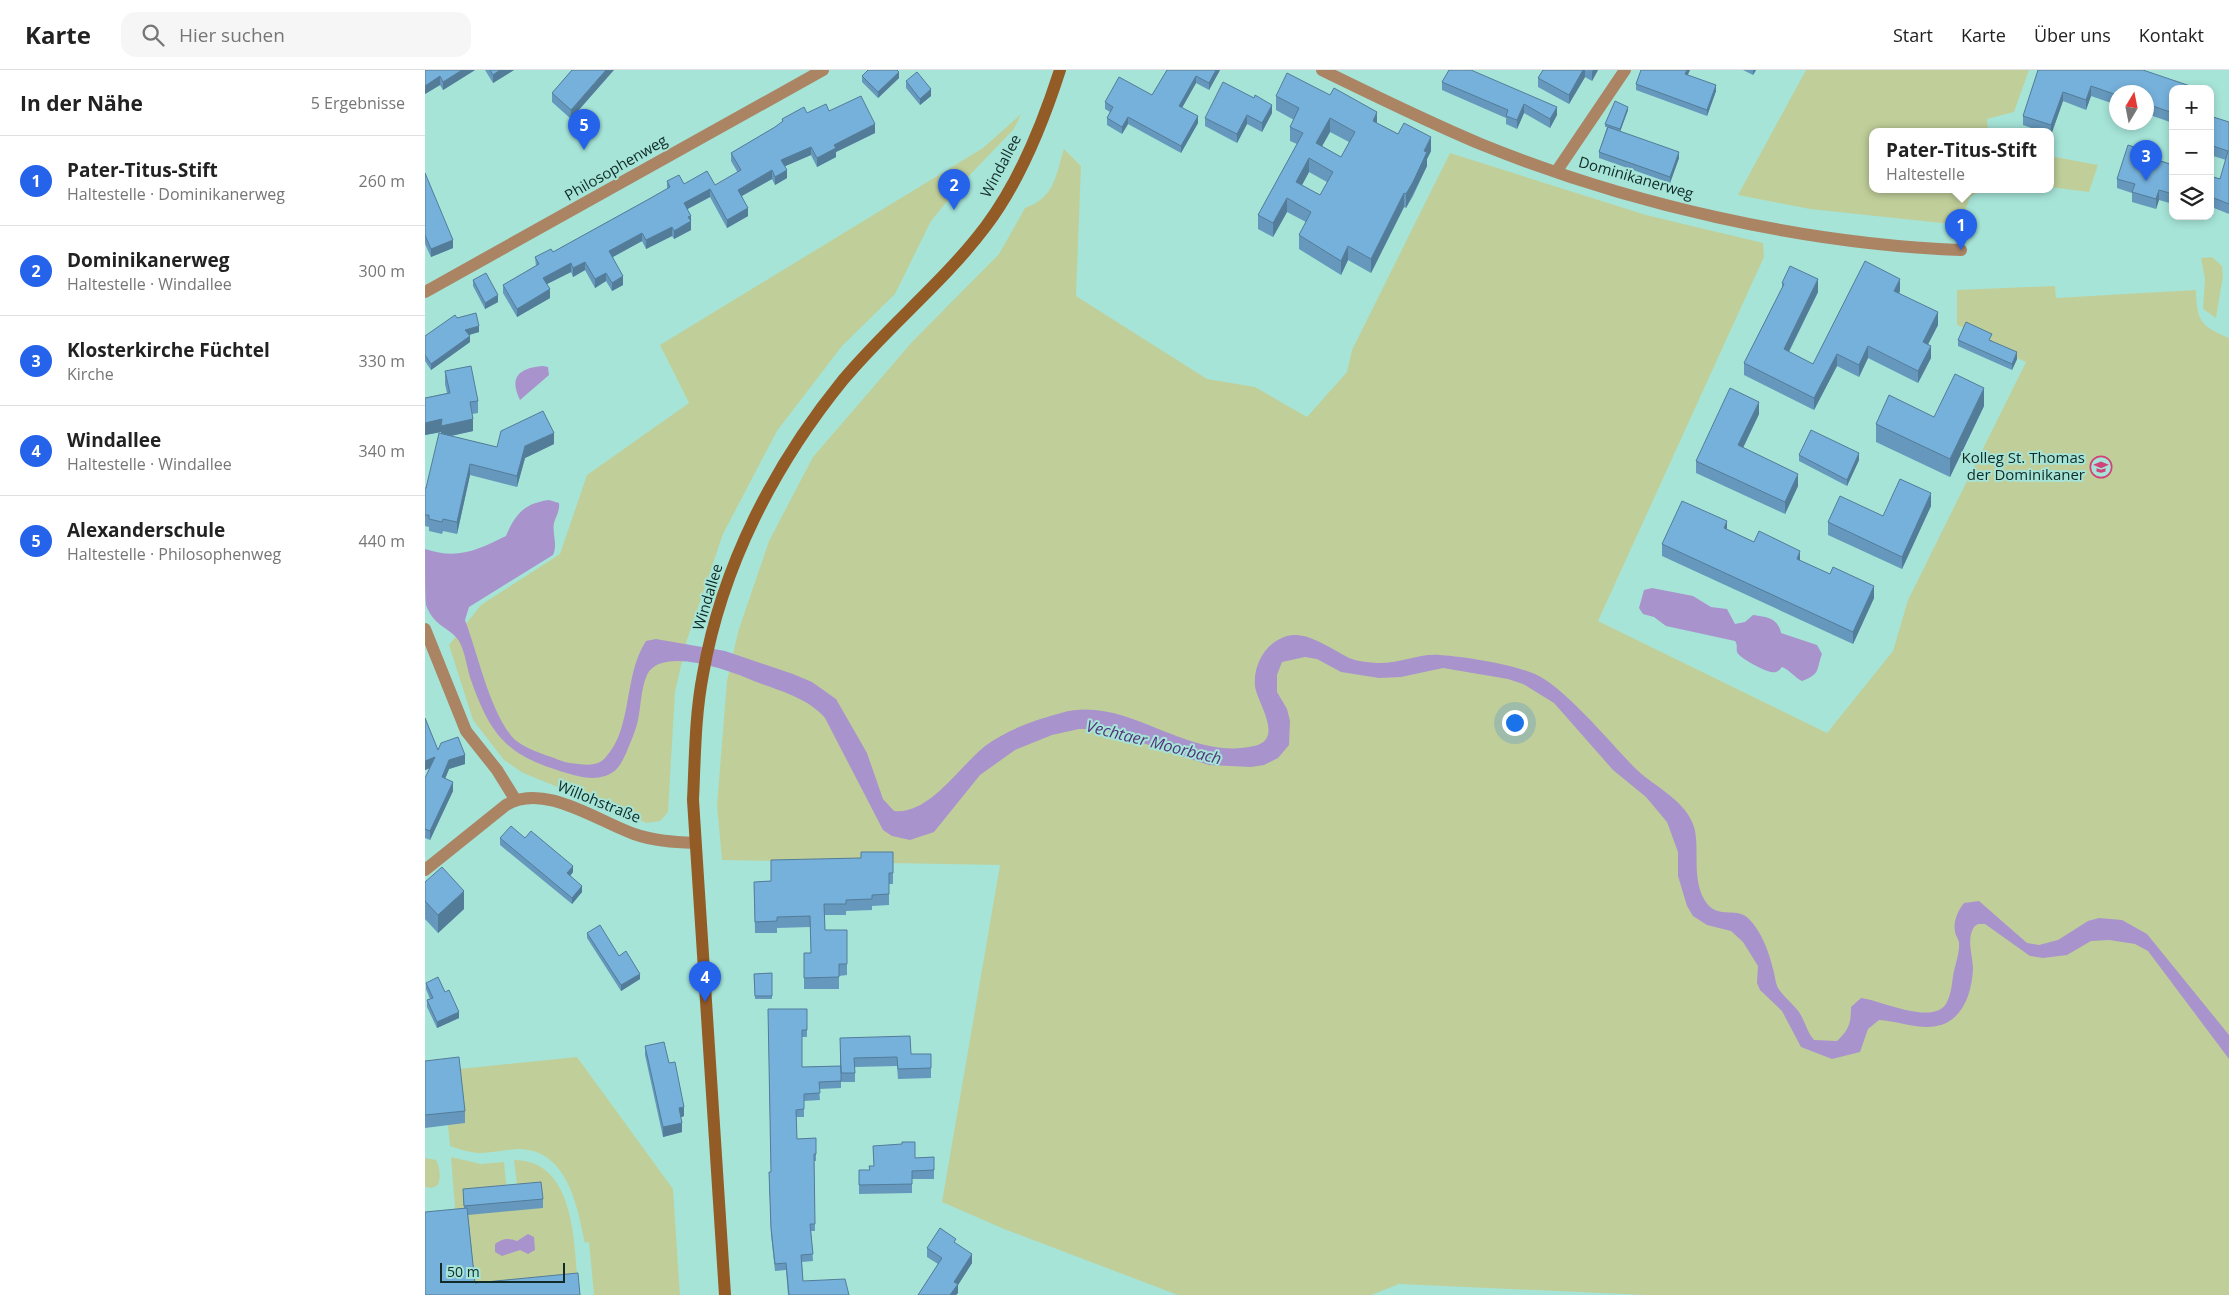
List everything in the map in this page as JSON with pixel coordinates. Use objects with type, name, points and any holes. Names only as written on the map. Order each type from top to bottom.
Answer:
[{"type":"main road","name":"Windallee","points":[[725,1295],[693,800],[696,736],[703,674],[711,641],[726,589],[748,528],[797,441],[844,379],[947,272],[987,225],[1015,178],[1045,117],[1060,70]]},
{"type":"street","name":"Philosophenweg","points":[[425,292],[823,70]]},
{"type":"street","name":"Dominikanerweg","points":[[1322,70],[1404,111],[1484,145],[1556,172],[1673,206],[1782,231],[1880,245],[1961,250]]},
{"type":"street","points":[[1556,172],[1625,70]]},
{"type":"street","points":[[425,629],[467,731],[497,770],[515,800],[425,870]]},
{"type":"street","name":"Willohstraße","points":[[515,800],[530,796],[548,798],[635,835],[658,840],[695,843]]},
{"type":"green space","points":[[1806,70],[2029,70],[2014,112],[1987,119],[1988,128],[1869,128],[1869,193],[1976,193],[1970,197],[1960,225],[1810,209],[1738,195]]},
{"type":"green space","points":[[1021,114],[1014,129],[962,183],[931,221],[895,294],[842,346],[777,431],[723,534],[687,640],[675,692],[668,812],[660,821],[647,823],[523,773],[504,760],[473,720],[449,645],[481,605],[560,554],[587,475],[689,403],[660,345],[983,148]]},
{"type":"green space","points":[[1064,149],[1081,166],[1076,296],[1207,379],[1255,387],[1307,417],[1347,372],[1352,350],[1450,153],[1646,215],[1763,243],[1764,257],[1598,621],[1827,733],[1893,651],[1908,600],[2026,362],[1989,346],[1991,340],[1957,325],[1957,290],[2055,286],[2056,298],[2196,290],[2197,309],[2202,321],[2212,330],[2229,338],[2229,1295],[1647,1295],[1399,1284],[1371,1295],[1178,1295],[1004,1229],[942,1202],[1000,865],[722,860],[717,805],[727,681],[738,632],[769,541],[813,457],[912,342],[999,254],[1025,208],[1035,203],[1048,192],[1056,177]]},
{"type":"green space","points":[[2054,157],[2098,165],[2089,192],[2054,188]]},
{"type":"green space","points":[[2212,257],[2222,266],[2223,276],[2216,318],[2203,309],[2205,279],[2201,258]]},
{"type":"green space","points":[[577,1057],[673,1189],[680,1295],[594,1295],[589,1242],[585,1243],[573,1197],[559,1169],[548,1158],[535,1151],[518,1149],[476,1153],[450,1146],[448,1125],[459,1069]]},
{"type":"green space","points":[[451,1157],[481,1164],[504,1162],[507,1194],[518,1193],[514,1160],[534,1164],[549,1173],[560,1188],[567,1206],[575,1247],[578,1285],[477,1295],[456,1221]]},
{"type":"green space","points":[[425,1158],[436,1160],[439,1169],[440,1179],[438,1185],[432,1188],[425,1187]]},
{"type":"water","points":[[548,367],[549,375],[520,400],[515,386],[518,376],[527,369]]},
{"type":"water","name":"Vechtaer Moorbach","points":[[549,500],[559,503],[554,523],[555,547],[553,555],[469,607],[465,620],[491,699],[506,728],[514,739],[522,744],[561,761],[589,765],[605,758],[614,746],[620,732],[639,655],[646,641],[656,639],[725,651],[812,682],[836,699],[867,753],[883,799],[894,811],[907,810],[931,798],[993,740],[1021,726],[1061,713],[1086,710],[1110,712],[1204,745],[1229,748],[1254,746],[1263,742],[1268,736],[1268,728],[1255,686],[1256,670],[1262,655],[1267,649],[1273,643],[1287,636],[1295,635],[1312,639],[1352,659],[1365,662],[1385,663],[1432,655],[1489,662],[1525,670],[1546,680],[1572,702],[1640,773],[1666,792],[1682,807],[1693,824],[1695,832],[1698,880],[1704,899],[1714,910],[1743,915],[1753,923],[1767,949],[1778,988],[1799,1012],[1814,1040],[1837,1041],[1849,1026],[1851,1007],[1861,998],[1920,1012],[1931,1012],[1941,1009],[1949,996],[1958,954],[1959,942],[1955,934],[1957,916],[1964,903],[1979,901],[2027,943],[2039,945],[2058,940],[2088,921],[2099,918],[2122,920],[2147,934],[2229,1035],[2229,1059],[2148,951],[2135,944],[2109,940],[2091,941],[2067,955],[2043,958],[2030,956],[1985,924],[1978,924],[1974,927],[1970,937],[1973,969],[1969,995],[1961,1010],[1949,1021],[1941,1025],[1926,1027],[1879,1020],[1868,1029],[1860,1052],[1832,1059],[1801,1047],[1782,1011],[1760,990],[1757,983],[1758,966],[1743,942],[1731,931],[1707,925],[1693,916],[1687,906],[1678,876],[1678,852],[1667,822],[1646,797],[1613,770],[1554,703],[1523,684],[1508,679],[1443,668],[1401,677],[1379,678],[1341,672],[1317,659],[1305,657],[1282,662],[1277,675],[1277,692],[1287,709],[1290,721],[1289,745],[1278,758],[1264,765],[1251,767],[1209,765],[1101,729],[1079,729],[1052,735],[1015,750],[980,775],[934,832],[910,840],[892,836],[883,830],[825,718],[817,710],[809,704],[779,690],[711,666],[680,661],[666,662],[655,666],[647,675],[643,686],[635,732],[623,759],[613,772],[605,776],[587,778],[557,770],[539,764],[512,749],[493,728],[470,678],[460,643],[453,634],[438,623],[429,613],[425,593],[425,549],[447,554],[476,549],[506,536],[517,516],[527,507]]},
{"type":"water","points":[[1652,588],[1693,596],[1711,607],[1727,609],[1735,624],[1745,622],[1753,615],[1775,621],[1781,633],[1817,645],[1822,654],[1817,671],[1802,681],[1782,667],[1776,672],[1768,671],[1739,655],[1735,641],[1666,626],[1654,617],[1643,614],[1639,608],[1644,590]]},
{"type":"water","points":[[528,1234],[534,1237],[535,1250],[528,1254],[520,1250],[502,1256],[495,1252],[495,1244],[498,1242],[506,1239],[517,1241]]},
{"type":"building","points":[[425,70],[462,70],[443,82],[440,76],[425,86]]},
{"type":"building","points":[[490,70],[500,70],[493,75]]},
{"type":"building","points":[[572,70],[606,70],[571,110],[552,93]]},
{"type":"building","points":[[868,70],[897,70],[899,72],[878,92],[862,76]]},
{"type":"building","points":[[1167,70],[1216,70],[1209,83],[1196,76],[1179,106],[1198,116],[1181,146],[1128,117],[1122,127],[1107,118],[1113,107],[1105,102],[1119,77],[1152,95]]},
{"type":"building","points":[[1449,70],[1471,70],[1557,107],[1550,119],[1524,104],[1517,120],[1506,116],[1508,110],[1442,82]]},
{"type":"building","points":[[1543,70],[1583,70],[1569,95],[1538,78]]},
{"type":"building","points":[[1641,70],[1687,70],[1685,74],[1716,85],[1707,110],[1636,84]]},
{"type":"building","points":[[2038,70],[2143,70],[2187,85],[2169,85],[2169,112],[2154,106],[2154,85],[2109,85],[2109,92],[2091,86],[2086,100],[2063,92],[2051,125],[2023,116]]},
{"type":"building","points":[[917,72],[931,89],[920,99],[906,81]]},
{"type":"building","points":[[1287,73],[1330,95],[1334,88],[1377,112],[1373,121],[1398,134],[1404,123],[1431,137],[1424,151],[1427,152],[1413,182],[1406,194],[1404,193],[1371,259],[1348,246],[1341,261],[1299,235],[1311,212],[1287,198],[1273,223],[1258,215],[1303,133],[1290,127],[1299,108],[1276,96]],"holes":[[[1330,118],[1355,132],[1341,157],[1316,143]],[[1309,158],[1333,172],[1320,195],[1296,182]]]},
{"type":"building","points":[[1223,82],[1254,98],[1255,95],[1272,105],[1262,123],[1247,115],[1237,134],[1205,118]]},
{"type":"building","points":[[861,96],[875,124],[834,145],[836,148],[817,158],[811,147],[781,160],[787,170],[775,177],[772,170],[738,190],[748,208],[727,220],[710,189],[684,203],[691,216],[688,217],[691,221],[674,231],[672,227],[646,240],[642,233],[609,251],[623,276],[612,283],[606,273],[595,279],[585,262],[573,268],[571,263],[543,278],[550,289],[517,309],[503,285],[539,264],[535,257],[551,249],[553,252],[649,199],[670,187],[667,181],[679,175],[684,184],[707,171],[715,185],[741,170],[731,153],[775,127],[783,121],[782,119],[804,107],[807,113],[826,104],[829,111]]},
{"type":"building","points":[[1615,101],[1628,107],[1620,129],[1605,124]]},
{"type":"building","points":[[2214,117],[2229,122],[2229,204],[2214,198],[2214,177],[2220,179],[2228,151],[2214,146]]},
{"type":"building","points":[[1608,127],[1679,152],[1670,177],[1599,152]]},
{"type":"building","points":[[2128,145],[2149,152],[2148,157],[2169,164],[2169,193],[2159,190],[2156,199],[2132,192],[2135,184],[2117,179]]},
{"type":"building","points":[[425,173],[453,240],[431,249],[425,235]]},
{"type":"building","points":[[1865,261],[1900,279],[1894,291],[1938,312],[1923,342],[1931,346],[1918,371],[1868,346],[1859,365],[1837,354],[1814,398],[1744,363],[1784,284],[1782,283],[1790,266],[1818,279],[1784,349],[1813,364]]},
{"type":"building","points":[[486,273],[498,295],[485,303],[473,280]]},
{"type":"building","points":[[476,313],[479,326],[465,330],[470,336],[431,364],[425,355],[425,336],[455,315],[457,318]]},
{"type":"building","points":[[1966,322],[1992,334],[1989,340],[2017,352],[2012,364],[1958,340]]},
{"type":"building","points":[[471,366],[478,401],[470,402],[473,419],[441,426],[442,419],[425,423],[425,398],[450,393],[445,371]]},
{"type":"building","points":[[1955,374],[1984,388],[1950,459],[1876,424],[1889,395],[1934,417]]},
{"type":"building","points":[[1730,388],[1759,402],[1738,445],[1798,474],[1785,502],[1696,461]]},
{"type":"building","points":[[543,411],[554,433],[525,446],[517,476],[470,464],[457,522],[443,519],[442,522],[429,519],[429,515],[425,515],[425,488],[439,433],[497,447],[501,431]]},
{"type":"building","points":[[1811,430],[1859,453],[1847,480],[1799,455]]},
{"type":"building","points":[[1900,479],[1931,493],[1902,557],[1828,522],[1840,496],[1883,516]]},
{"type":"building","points":[[1682,501],[1727,521],[1724,528],[1754,542],[1759,531],[1800,551],[1797,559],[1830,574],[1833,567],[1874,586],[1853,632],[1662,544]]},
{"type":"building","points":[[425,718],[438,750],[441,743],[458,737],[465,755],[449,760],[442,777],[453,782],[430,831],[425,829],[425,778],[435,757],[425,761]]},
{"type":"building","points":[[511,826],[525,838],[531,831],[573,866],[567,873],[582,886],[572,898],[500,838]]},
{"type":"building","points":[[861,852],[893,852],[893,873],[889,873],[889,894],[872,895],[872,899],[846,900],[846,904],[824,904],[825,930],[847,930],[847,964],[839,964],[839,977],[804,978],[804,953],[811,953],[810,916],[777,917],[777,921],[755,922],[754,882],[771,881],[771,860],[861,858]]},
{"type":"building","points":[[442,867],[464,891],[438,915],[425,901],[425,882]]},
{"type":"building","points":[[600,925],[619,956],[626,951],[640,974],[621,985],[587,933]]},
{"type":"building","points":[[772,973],[772,996],[755,996],[754,974]]},
{"type":"building","points":[[438,977],[445,992],[449,990],[459,1012],[437,1022],[427,1000],[433,998],[426,983]]},
{"type":"building","points":[[768,1009],[807,1009],[807,1030],[802,1030],[802,1067],[841,1066],[841,1081],[819,1082],[820,1093],[804,1094],[804,1109],[796,1110],[797,1139],[816,1138],[816,1154],[814,1154],[815,1224],[810,1224],[813,1254],[801,1255],[803,1281],[845,1279],[849,1295],[789,1295],[786,1263],[775,1264],[771,1228],[769,1172],[771,1172]]},
{"type":"building","points":[[910,1036],[911,1054],[931,1054],[931,1068],[898,1069],[897,1057],[854,1058],[855,1073],[841,1073],[840,1038]]},
{"type":"building","points":[[664,1042],[669,1063],[675,1062],[684,1107],[679,1108],[682,1123],[663,1127],[645,1046]]},
{"type":"building","points":[[459,1057],[465,1111],[425,1115],[425,1061]]},
{"type":"building","points":[[902,1142],[915,1142],[915,1158],[934,1157],[934,1170],[912,1171],[912,1184],[859,1185],[859,1170],[870,1170],[869,1166],[874,1166],[873,1146],[902,1144]]},
{"type":"building","points":[[541,1182],[543,1199],[464,1206],[463,1189]]},
{"type":"building","points":[[467,1208],[475,1283],[578,1273],[580,1295],[425,1295],[425,1212]]},
{"type":"building","points":[[940,1228],[956,1239],[954,1242],[972,1254],[954,1282],[958,1284],[950,1295],[918,1295],[942,1258],[927,1248]]},
{"type":"place","name":"Alexanderschule","points":[[584,150]]},
{"type":"place","name":"Klosterkirche Füchtel","points":[[2146,181]]},
{"type":"place","name":"Dominikanerweg","points":[[954,210]]},
{"type":"place","name":"Pater-Titus-Stift","points":[[1961,250]]},
{"type":"place","name":"Kolleg St. Thomas der Dominikaner","points":[[2101,467]]},
{"type":"place","name":"Windallee","points":[[705,1002]]}]
